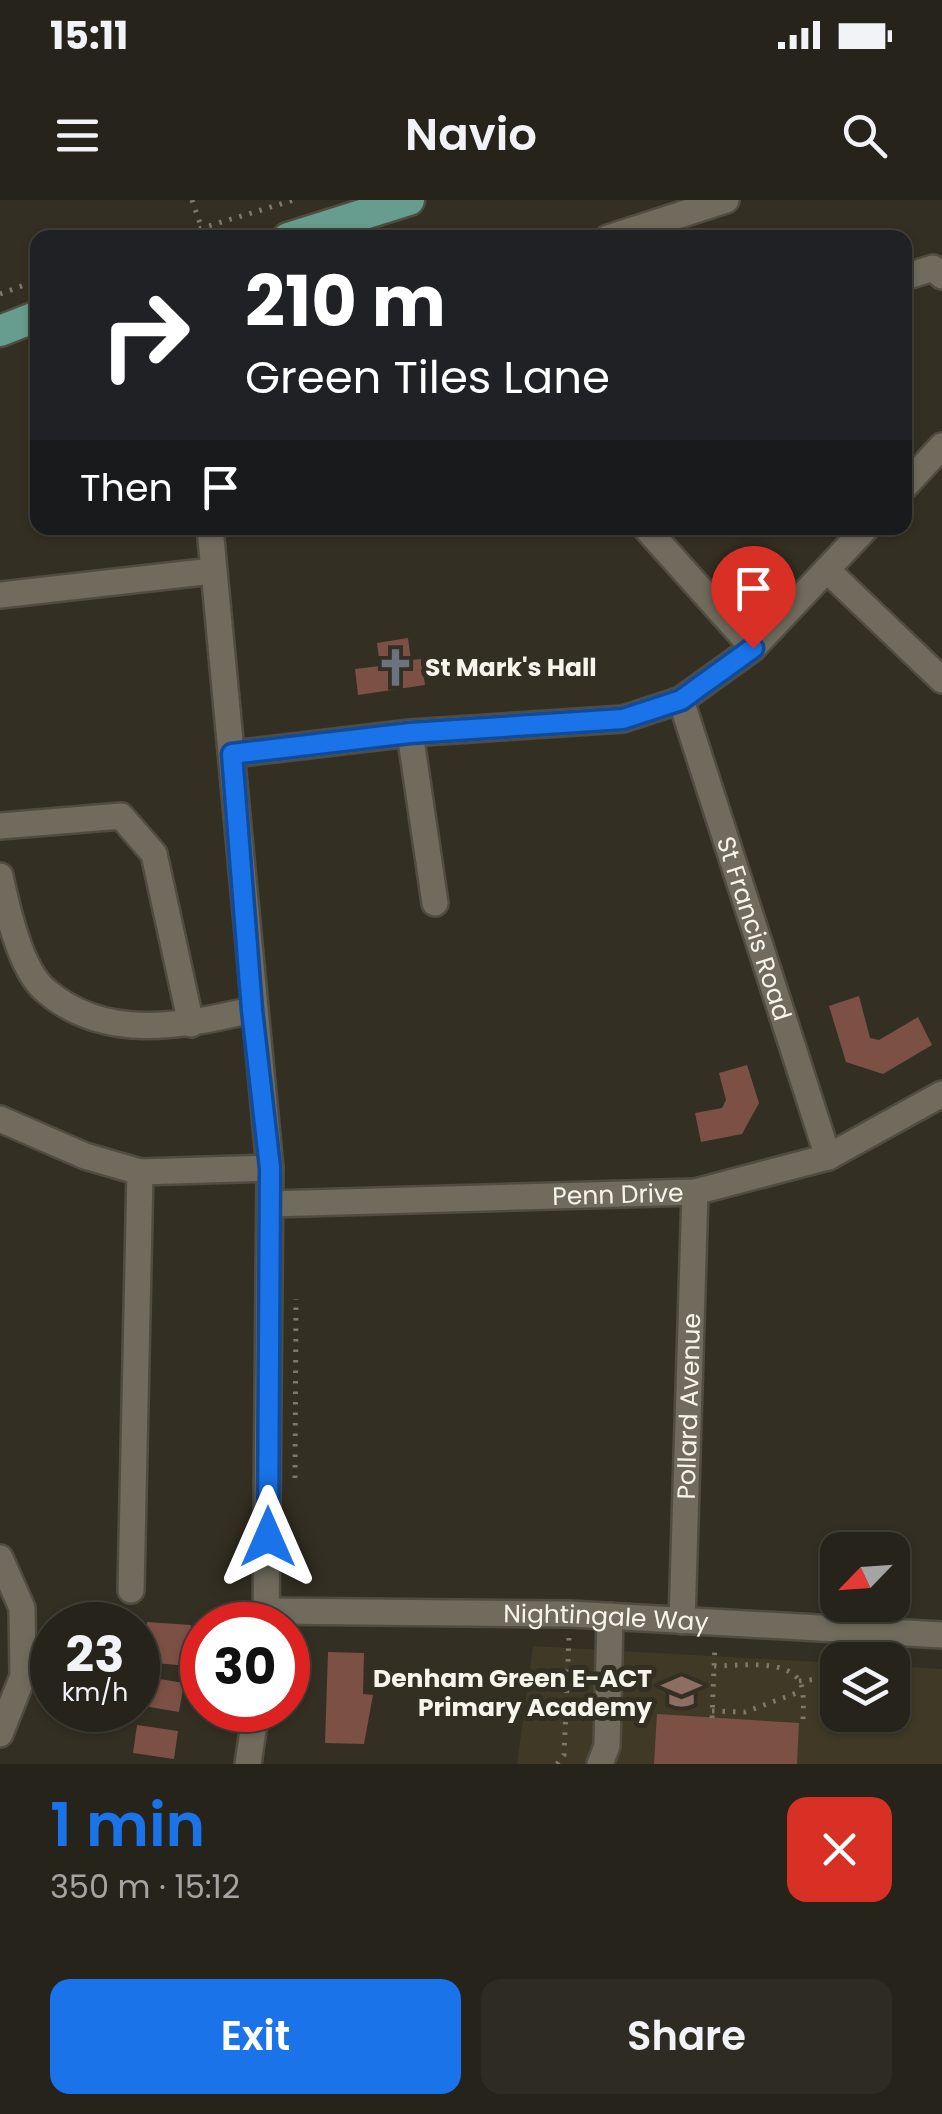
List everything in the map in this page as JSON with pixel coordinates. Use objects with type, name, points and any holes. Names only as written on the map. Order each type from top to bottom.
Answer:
[{"type":"main road","points":[[314,230],[410,200]]},
{"type":"main road","points":[[0,331],[30,319]]},
{"type":"street","points":[[633,230],[726,200]]},
{"type":"street","points":[[912,276],[933,268],[942,276]]},
{"type":"street","points":[[912,478],[942,446]]},
{"type":"street","points":[[210,535],[252,1010],[270,1168],[267,1602]]},
{"type":"street","points":[[652,535],[753,648]]},
{"type":"street","points":[[232,754],[410,733],[623,719],[681,700],[753,648],[860,535]]},
{"type":"street","points":[[827,570],[942,680]]},
{"type":"street","points":[[0,595],[212,571]]},
{"type":"street","name":"St Francis Road","points":[[681,700],[828,1158]]},
{"type":"street","points":[[410,733],[435,902]]},
{"type":"street","points":[[0,826],[121,816],[154,854],[191,1024]]},
{"type":"street","points":[[0,876],[15,936],[42,989],[92,1019],[144,1027],[191,1024],[252,1010]]},
{"type":"street","name":"Penn Drive","points":[[270,1204],[696,1192],[828,1158],[942,1094]]},
{"type":"street","points":[[0,1119],[85,1156],[140,1172],[270,1168]]},
{"type":"street","points":[[131,1590],[140,1172]]},
{"type":"street","name":"Pollard Avenue","points":[[682,1621],[696,1192]]},
{"type":"street","points":[[0,1558],[22,1608],[23,1676],[0,1734]]},
{"type":"street","name":"Nightingale Way","points":[[310,1617],[570,1614],[942,1635]]},
{"type":"street","points":[[600,1764],[607,1746],[610,1616]]},
{"type":"street","points":[[248,1764],[253,1732]]},
{"type":"path","points":[[192,200],[202,230]]},
{"type":"path","points":[[193,230],[294,200]]},
{"type":"path","points":[[0,294],[30,283]]},
{"type":"path","points":[[558,1764],[564,1755],[570,1614]]},
{"type":"path","points":[[716,1622],[712,1715],[745,1712],[802,1691]]},
{"type":"path","points":[[799,1681],[830,1678],[835,1629]]},
{"type":"path","points":[[714,1666],[780,1668],[799,1681],[803,1723]]},
{"type":"shaded area","name":"Denham Green E-ACT Primary Academy","points":[[533,1646],[820,1662],[820,1732],[910,1732],[910,1667],[942,1669],[942,1764],[517,1764]]},
{"type":"building","name":"St Mark's Hall","points":[[408,638],[411,660],[421,659],[425,685],[358,695],[355,669],[380,666],[377,643]]},
{"type":"building","points":[[859,996],[870,1038],[879,1040],[918,1017],[932,1045],[883,1074],[846,1062],[829,1006]]},
{"type":"building","points":[[747,1065],[759,1103],[742,1134],[701,1142],[695,1113],[722,1108],[726,1100],[719,1073]]},
{"type":"building","points":[[160,1623],[180,1624],[180,1665],[160,1663]]},
{"type":"building","points":[[328,1652],[364,1653],[363,1694],[373,1695],[364,1744],[325,1743]]},
{"type":"building","points":[[160,1679],[180,1682],[179,1712],[160,1709]]},
{"type":"building","points":[[657,1714],[799,1723],[797,1764],[654,1764]]},
{"type":"building","points":[[160,1728],[178,1731],[174,1759],[133,1753],[136,1732],[160,1732]]},
{"type":"place","name":"St Mark's Hall","points":[[395,667]]},
{"type":"place","name":"Denham Green E-ACT Primary Academy","points":[[682,1692]]},
{"type":"route","points":[[268,1537],[270,1168],[252,1010],[232,754],[410,733],[623,719],[681,700],[753,648]]}]
